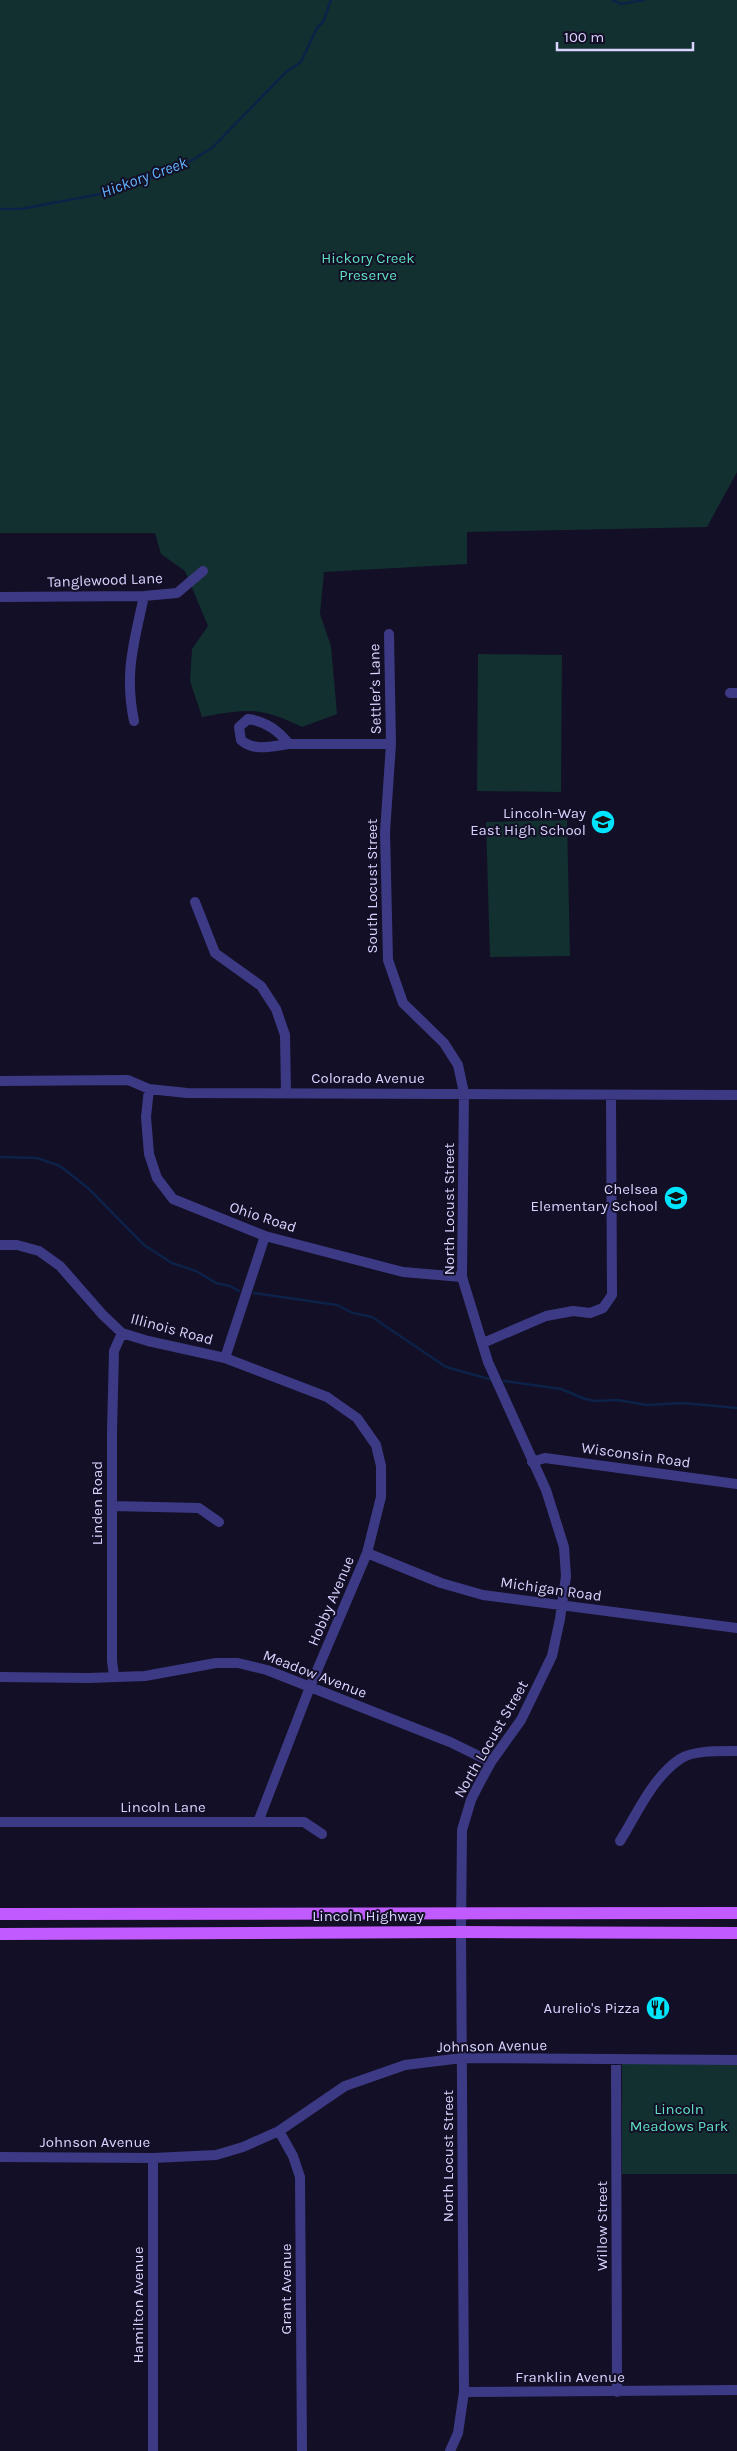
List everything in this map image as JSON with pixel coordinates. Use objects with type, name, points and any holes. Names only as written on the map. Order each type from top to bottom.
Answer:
[{"type":"main road","name":"Lincoln Highway","points":[[0,1914],[737,1913]]},
{"type":"main road","name":"Lincoln Highway","points":[[0,1934],[737,1933]]},
{"type":"street","name":"Tanglewood Lane","points":[[0,597],[144,596],[177,593],[203,570]]},
{"type":"street","points":[[134,721],[128,695],[129,662],[144,596]]},
{"type":"street","name":"Settler's Lane","points":[[389,634],[391,744]]},
{"type":"street","points":[[290,744],[280,732],[258,720],[248,719],[239,727],[241,740],[246,746],[260,748],[290,744],[391,744]]},
{"type":"street","name":"South Locust Street","points":[[391,744],[385,832],[388,960],[403,1003],[444,1042],[458,1065],[464,1093]]},
{"type":"street","points":[[195,902],[215,952],[261,986],[276,1009],[285,1035],[286,1093]]},
{"type":"street","name":"Colorado Avenue","points":[[0,1080],[128,1080],[150,1089],[187,1093],[737,1095]]},
{"type":"street","name":"Ohio Road","points":[[150,1089],[146,1117],[148,1154],[157,1178],[173,1199],[265,1236],[403,1272],[462,1278]]},
{"type":"street","name":"North Locust Street","points":[[464,1093],[462,1278],[488,1362],[546,1490],[564,1547],[566,1576],[555,1646],[545,1672],[521,1720],[491,1762],[471,1800],[462,1830],[464,2392]]},
{"type":"street","points":[[483,1343],[546,1316],[573,1311],[590,1313],[603,1308],[612,1295],[611,1095]]},
{"type":"street","points":[[226,1358],[265,1236]]},
{"type":"street","name":"Illinois Road","points":[[0,1245],[17,1245],[39,1251],[60,1266],[102,1314],[122,1332],[148,1341],[226,1358],[327,1397],[358,1418]]},
{"type":"street","name":"Linden Road","points":[[114,1676],[112,1661],[112,1506],[114,1351],[122,1332]]},
{"type":"street","name":"Hobby Avenue","points":[[258,1822],[310,1687],[367,1554],[381,1497],[381,1466],[376,1445],[358,1418]]},
{"type":"street","name":"Wisconsin Road","points":[[532,1462],[545,1458],[737,1484]]},
{"type":"street","points":[[112,1506],[199,1508],[220,1522]]},
{"type":"street","name":"Michigan Road","points":[[367,1554],[459,1589],[507,1599],[737,1628]]},
{"type":"street","name":"Meadow Avenue","points":[[0,1676],[90,1678],[145,1676],[216,1663],[238,1663],[267,1670],[450,1742],[491,1762]]},
{"type":"street","points":[[620,1841],[657,1781],[680,1758],[712,1751],[737,1751]]},
{"type":"street","name":"Lincoln Lane","points":[[0,1822],[304,1822],[322,1834]]},
{"type":"street","name":"Johnson Avenue","points":[[0,2157],[153,2158],[216,2155],[243,2147],[279,2131],[345,2086],[405,2065],[462,2058],[737,2060]]},
{"type":"street","name":"Willow Street","points":[[616,2060],[617,2392]]},
{"type":"street","name":"Grant Avenue","points":[[279,2131],[293,2156],[300,2177],[302,2451]]},
{"type":"street","name":"Hamilton Avenue","points":[[153,2158],[153,2451]]},
{"type":"street","name":"Franklin Avenue","points":[[464,2392],[737,2390]]},
{"type":"street","points":[[450,2451],[458,2433],[464,2392]]},
{"type":"green space","name":"Hickory Creek Preserve","points":[[0,0],[737,0],[737,472],[707,527],[467,532],[467,564],[324,572],[320,614],[331,646],[337,714],[302,727],[264,712],[242,711],[202,717],[190,681],[192,649],[208,626],[185,571],[161,554],[155,533],[0,533]]},
{"type":"green space","points":[[478,654],[562,655],[561,792],[477,791]]},
{"type":"green space","points":[[567,820],[570,956],[490,957],[486,822]]},
{"type":"green space","name":"Lincoln Meadows Park","points":[[622,2063],[737,2063],[737,2174],[622,2174]]},
{"type":"waterway","name":"Hickory Creek","points":[[0,209],[21,209],[116,191],[184,165],[212,148],[286,72],[301,62],[317,28],[323,22],[331,0]]},
{"type":"waterway","name":"Hickory Creek","points":[[612,0],[621,4],[644,0]]},
{"type":"waterway","points":[[0,1157],[37,1158],[60,1166],[88,1188],[144,1245],[172,1263],[196,1271],[216,1283],[230,1286],[239,1291]]},
{"type":"waterway","points":[[254,1293],[337,1305],[353,1313],[372,1317],[446,1367],[489,1379]]},
{"type":"waterway","points":[[504,1381],[561,1389],[595,1401],[618,1400],[647,1405],[683,1403],[737,1408]]},
{"type":"place","name":"Lincoln-Way East High School","points":[[603,822]]},
{"type":"place","name":"Chelsea Elementary School","points":[[676,1198]]},
{"type":"place","name":"Aurelio's Pizza","points":[[658,2008]]}]
